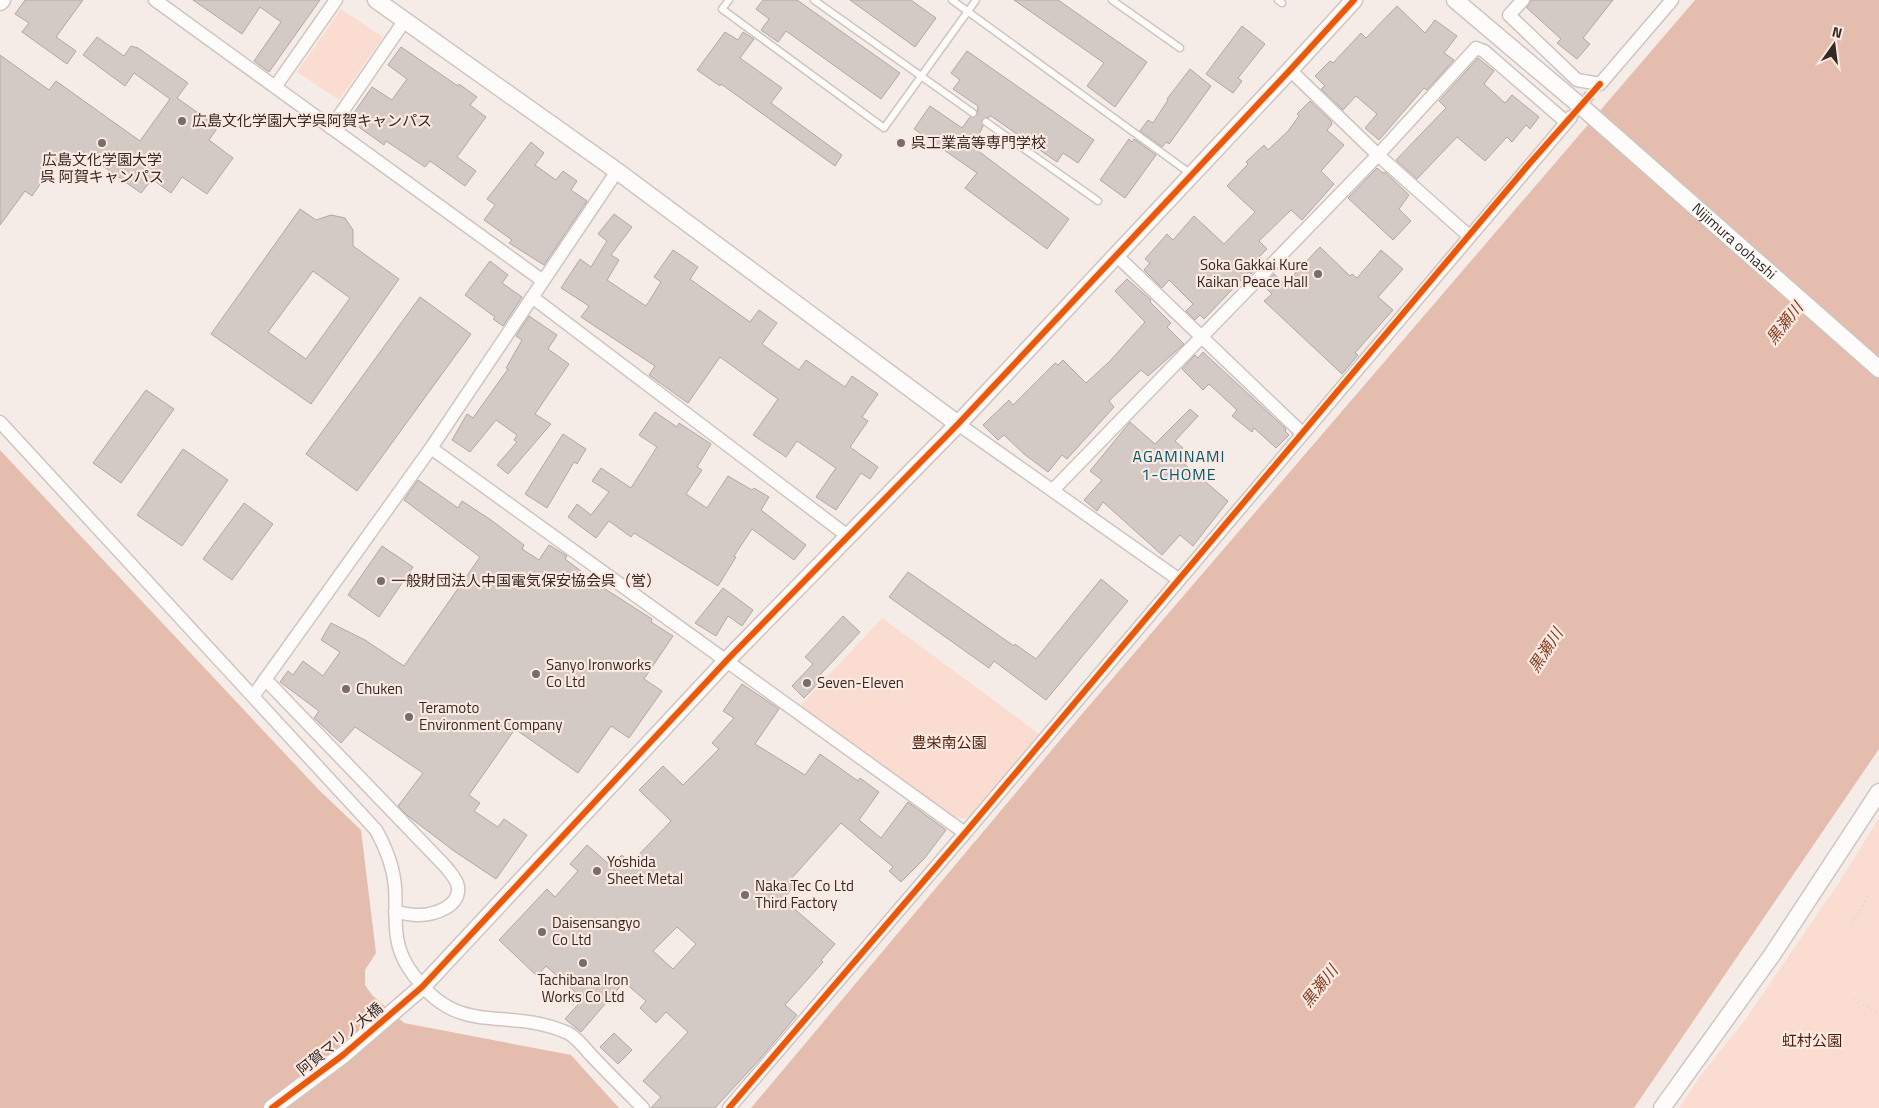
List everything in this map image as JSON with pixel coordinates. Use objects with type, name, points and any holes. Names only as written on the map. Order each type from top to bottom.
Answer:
[{"type":"street","points":[[155,0],[543,281]]},
{"type":"street","points":[[275,87],[336,0]]},
{"type":"street","points":[[376,0],[617,171],[958,424],[1178,579]]},
{"type":"street","name":"阿賀マリノ大橋","points":[[272,1108],[343,1055],[422,986],[727,660],[958,424],[1354,0]]},
{"type":"street","name":"Nijimura oohashi","points":[[1455,0],[1590,114],[1879,368]]},
{"type":"street","points":[[1523,0],[1509,15],[1577,80],[1600,84]]},
{"type":"street","points":[[1590,95],[1672,0]]},
{"type":"street","points":[[331,128],[405,20]]},
{"type":"street","points":[[730,1108],[1568,120],[1484,51],[1476,48],[1378,155],[1053,490]]},
{"type":"street","points":[[1290,70],[1378,155],[1469,236]]},
{"type":"street","points":[[254,695],[431,448],[617,171]]},
{"type":"street","points":[[1116,256],[1302,433]]},
{"type":"street","points":[[532,297],[848,537]]},
{"type":"street","points":[[0,422],[254,695],[376,830],[390,859],[395,886],[395,939],[406,964],[422,986],[443,1006],[470,1017],[519,1020],[570,1034],[643,1108]]},
{"type":"street","points":[[431,448],[965,833]]},
{"type":"street","points":[[265,679],[446,867],[454,878],[458,887],[456,897],[444,910],[418,915],[395,912]]},
{"type":"street","points":[[1662,1108],[1772,955],[1879,792]]},
{"type":"lane","points":[[729,0],[722,9],[884,128],[976,0]]},
{"type":"lane","points":[[814,0],[973,113]]},
{"type":"lane","points":[[952,0],[1192,174]]},
{"type":"lane","points":[[1112,0],[1180,48]]},
{"type":"lane","points":[[986,122],[1098,201]]},
{"type":"path","points":[[1852,923],[1868,896]]},
{"type":"path","points":[[1854,999],[1879,1015]]},
{"type":"green space","points":[[341,9],[383,37],[339,100],[297,72]]},
{"type":"green space","name":"豊栄南公園","points":[[882,618],[1042,736],[971,818],[950,818],[804,710],[801,705]]},
{"type":"green space","name":"虹村公園","points":[[1879,818],[1879,1108],[1679,1108],[1701,1075],[1745,1020],[1840,881]]},
{"type":"water","name":"黒瀬川","points":[[1695,0],[1879,0],[1879,749],[1634,1108],[751,1108],[1082,714]]},
{"type":"water","points":[[0,450],[319,790],[361,830],[376,953],[365,970],[365,985],[372,995],[404,1023],[571,1055],[619,1108],[0,1108]]},
{"type":"building","points":[[25,0],[83,0],[56,37],[76,51],[67,64],[22,32],[29,23],[15,14]]},
{"type":"building","points":[[193,0],[320,0],[269,72],[254,61],[281,22],[260,7],[242,34]]},
{"type":"building","points":[[763,0],[797,0],[900,73],[881,99],[786,31],[778,42],[761,30],[769,19],[756,9]]},
{"type":"building","points":[[850,0],[911,0],[936,18],[915,47]]},
{"type":"building","points":[[1014,0],[1058,0],[1147,62],[1115,107],[1087,86],[1104,63]]},
{"type":"building","points":[[1531,0],[1613,0],[1583,38],[1590,44],[1577,59],[1557,43],[1561,39],[1527,8]]},
{"type":"building","points":[[1397,6],[1425,33],[1435,20],[1457,36],[1444,53],[1454,60],[1427,90],[1424,88],[1379,140],[1365,128],[1377,114],[1356,96],[1343,110],[1321,89],[1325,86],[1315,76],[1330,61],[1333,63],[1361,33],[1366,38]]},
{"type":"building","points":[[1242,26],[1265,44],[1238,78],[1242,81],[1233,93],[1206,74]]},
{"type":"building","points":[[725,32],[738,40],[743,32],[754,39],[740,58],[782,88],[771,103],[842,155],[835,166],[721,84],[720,86],[697,70]]},
{"type":"building","name":"広島文化学園大学呉阿賀キャンパス","points":[[97,37],[124,56],[131,46],[138,48],[188,83],[177,98],[218,127],[209,140],[233,158],[207,194],[182,177],[171,193],[152,179],[141,193],[79,149],[71,159],[62,153],[32,196],[25,191],[0,225],[0,55],[49,90],[56,81],[140,141],[170,99],[134,73],[125,86],[83,55]]},
{"type":"building","points":[[401,47],[477,97],[470,105],[486,117],[457,157],[476,171],[465,186],[430,161],[425,167],[386,141],[384,145],[349,120],[372,87],[392,100],[407,79],[388,65]]},
{"type":"building","points":[[967,51],[1094,140],[1078,163],[1063,153],[1057,162],[991,116],[982,120],[983,126],[973,147],[1069,219],[1047,249],[965,188],[977,173],[914,129],[930,106],[962,128],[970,117],[977,115],[978,106],[953,89],[960,80],[951,73]]},
{"type":"building","points":[[1478,58],[1494,71],[1484,84],[1505,103],[1512,95],[1539,117],[1530,129],[1526,125],[1512,142],[1507,137],[1485,161],[1457,137],[1417,179],[1396,160],[1446,108],[1439,101]]},
{"type":"building","points":[[1190,69],[1211,86],[1169,144],[1166,142],[1162,147],[1140,131],[1148,120],[1153,123],[1167,99]]},
{"type":"building","points":[[1310,101],[1331,121],[1332,124],[1327,130],[1344,145],[1321,171],[1334,184],[1302,220],[1291,210],[1259,241],[1267,249],[1258,258],[1262,262],[1251,274],[1249,272],[1204,319],[1200,315],[1195,320],[1186,311],[1193,304],[1169,280],[1162,288],[1144,270],[1150,263],[1145,259],[1167,234],[1173,240],[1194,216],[1224,244],[1255,212],[1227,186],[1248,164],[1246,162],[1264,145],[1268,150],[1288,131],[1299,116],[1297,114]]},
{"type":"building","points":[[1129,139],[1132,142],[1134,139],[1156,155],[1125,198],[1100,180]]},
{"type":"building","points":[[531,142],[544,153],[535,165],[556,180],[563,171],[577,181],[571,190],[587,201],[544,265],[509,243],[512,240],[484,220],[495,205],[487,199]]},
{"type":"building","points":[[1377,168],[1383,173],[1385,172],[1409,195],[1399,209],[1411,221],[1393,240],[1348,198]]},
{"type":"building","points":[[300,209],[316,220],[331,215],[345,218],[353,230],[353,246],[399,279],[311,404],[211,334]],"holes":[[[313,271],[350,298],[306,359],[268,332]]]},
{"type":"building","points":[[614,214],[632,227],[611,255],[619,260],[607,280],[646,306],[661,282],[654,277],[673,250],[698,267],[690,279],[750,322],[759,310],[777,323],[762,344],[799,370],[806,360],[845,387],[852,376],[878,394],[862,417],[868,421],[850,447],[878,467],[870,479],[861,473],[836,510],[816,497],[836,468],[797,441],[786,457],[753,435],[778,399],[720,357],[688,403],[649,375],[655,366],[581,317],[589,306],[561,288],[580,259],[591,267],[607,241],[598,234]]},
{"type":"building","points":[[1320,247],[1350,276],[1352,274],[1357,278],[1381,250],[1403,269],[1378,297],[1393,310],[1355,353],[1358,355],[1342,374],[1264,301],[1272,294],[1263,285],[1274,274],[1285,284]]},
{"type":"building","points":[[490,261],[508,275],[502,283],[522,297],[503,326],[493,319],[495,317],[465,295]]},
{"type":"building","points":[[1127,279],[1151,300],[1150,302],[1171,323],[1167,327],[1184,344],[1148,376],[1141,370],[1109,401],[1114,407],[1067,459],[1062,455],[1048,472],[1024,454],[1004,435],[998,440],[983,425],[1009,400],[1013,405],[1055,363],[1058,365],[1063,360],[1086,383],[1109,362],[1145,322],[1115,291]]},
{"type":"building","points":[[420,297],[471,334],[357,491],[306,454]]},
{"type":"building","points":[[529,316],[557,335],[548,349],[569,364],[535,414],[551,424],[508,474],[497,465],[517,442],[514,440],[517,435],[496,420],[470,452],[452,440],[467,414],[473,418],[508,369],[506,368],[522,340],[516,336]]},
{"type":"building","points":[[1203,352],[1286,429],[1285,431],[1289,435],[1276,448],[1254,428],[1252,432],[1232,416],[1237,410],[1209,384],[1203,390],[1182,369],[1195,355],[1198,358]]},
{"type":"building","points":[[146,390],[174,409],[121,483],[93,463]]},
{"type":"building","points":[[1190,409],[1198,416],[1175,441],[1183,448],[1175,456],[1228,501],[1193,546],[1180,535],[1162,555],[1103,502],[1097,511],[1084,500],[1102,480],[1090,471],[1130,422],[1155,444]]},
{"type":"building","points":[[655,412],[677,427],[679,423],[711,444],[697,467],[702,470],[686,494],[707,508],[728,476],[752,490],[754,488],[769,497],[761,510],[806,545],[794,560],[752,529],[734,556],[736,557],[718,586],[634,533],[631,537],[609,521],[596,538],[568,517],[577,504],[591,515],[609,492],[592,481],[601,468],[631,488],[657,447],[639,435]]},
{"type":"building","points":[[563,434],[586,449],[577,464],[574,462],[547,508],[525,494]]},
{"type":"building","points":[[183,449],[228,480],[182,546],[137,515]]},
{"type":"building","points":[[418,480],[458,508],[462,501],[491,520],[524,545],[522,549],[539,560],[549,545],[567,556],[565,559],[602,587],[652,619],[651,622],[673,636],[644,679],[662,691],[629,738],[611,726],[578,773],[515,729],[469,795],[480,803],[474,811],[498,827],[504,819],[527,835],[496,879],[454,851],[408,816],[398,806],[423,773],[355,727],[341,743],[314,718],[319,711],[280,682],[288,671],[293,675],[303,661],[323,676],[340,652],[321,640],[331,623],[365,640],[404,666],[480,557],[404,500]]},
{"type":"building","points":[[244,503],[273,524],[232,580],[203,559]]},
{"type":"building","name":"一般財団法人中国電気保安協会呉（営）","points":[[382,546],[413,567],[379,617],[348,595]]},
{"type":"building","points":[[908,572],[1014,646],[1015,644],[1036,659],[1101,579],[1128,601],[1046,700],[994,661],[989,668],[889,597]]},
{"type":"building","points":[[723,588],[753,610],[742,626],[728,616],[716,636],[695,623]]},
{"type":"building","points":[[843,616],[860,632],[819,676],[822,679],[804,698],[792,686],[813,664],[805,657]]},
{"type":"building","points":[[742,684],[779,709],[755,744],[805,775],[820,754],[858,781],[860,778],[879,792],[859,820],[881,838],[908,802],[946,830],[924,859],[901,882],[889,871],[893,867],[841,823],[791,879],[796,884],[783,899],[835,944],[821,960],[823,962],[785,1005],[797,1015],[715,1108],[651,1108],[661,1097],[643,1081],[688,1032],[666,1012],[656,1023],[640,1008],[646,1001],[624,982],[581,1032],[565,1019],[583,999],[546,966],[537,976],[499,940],[547,889],[555,897],[578,871],[570,864],[587,845],[611,866],[622,855],[630,864],[671,821],[639,790],[663,766],[683,785],[719,749],[712,743],[734,718],[723,711]],"holes":[[[677,927],[696,944],[673,969],[653,951]]]},
{"type":"building","points":[[614,1033],[632,1050],[618,1064],[600,1047]]},
{"type":"tunnel","points":[[1575,112],[1590,95]]},
{"type":"cycle path","points":[[272,1108],[343,1055],[422,987],[727,660],[958,424],[1354,0]]},
{"type":"cycle path","points":[[729,1108],[965,833],[1530,163],[1600,84]]},
{"type":"place","name":"広島文化学園大学呉阿賀キャンパス","points":[[182,121]]},
{"type":"place","name":"広島文化学園大学 呉 阿賀キャンパス","points":[[102,143]]},
{"type":"place","name":"呉工業高等専門学校","points":[[901,143]]},
{"type":"place","name":"Soka Gakkai Kure Kaikan Peace Hall","points":[[1318,274]]},
{"type":"place","name":"一般財団法人中国電気保安協会呉（営）","points":[[381,581]]},
{"type":"place","name":"Sanyo Ironworks Co Ltd","points":[[536,674]]},
{"type":"place","name":"Seven-Eleven","points":[[807,683]]},
{"type":"place","name":"Chuken","points":[[346,689]]},
{"type":"place","name":"Teramoto Environment Company","points":[[409,717]]},
{"type":"place","name":"Yoshida Sheet Metal","points":[[597,871]]},
{"type":"place","name":"Naka Tec Co Ltd Third Factory","points":[[745,895]]},
{"type":"place","name":"Daisensangyo Co Ltd","points":[[542,932]]},
{"type":"place","name":"Tachibana Iron Works Co Ltd","points":[[583,963]]},
{"type":"district","name":"AGAMINAMI 1-CHOME","points":[[1179,465]]}]
